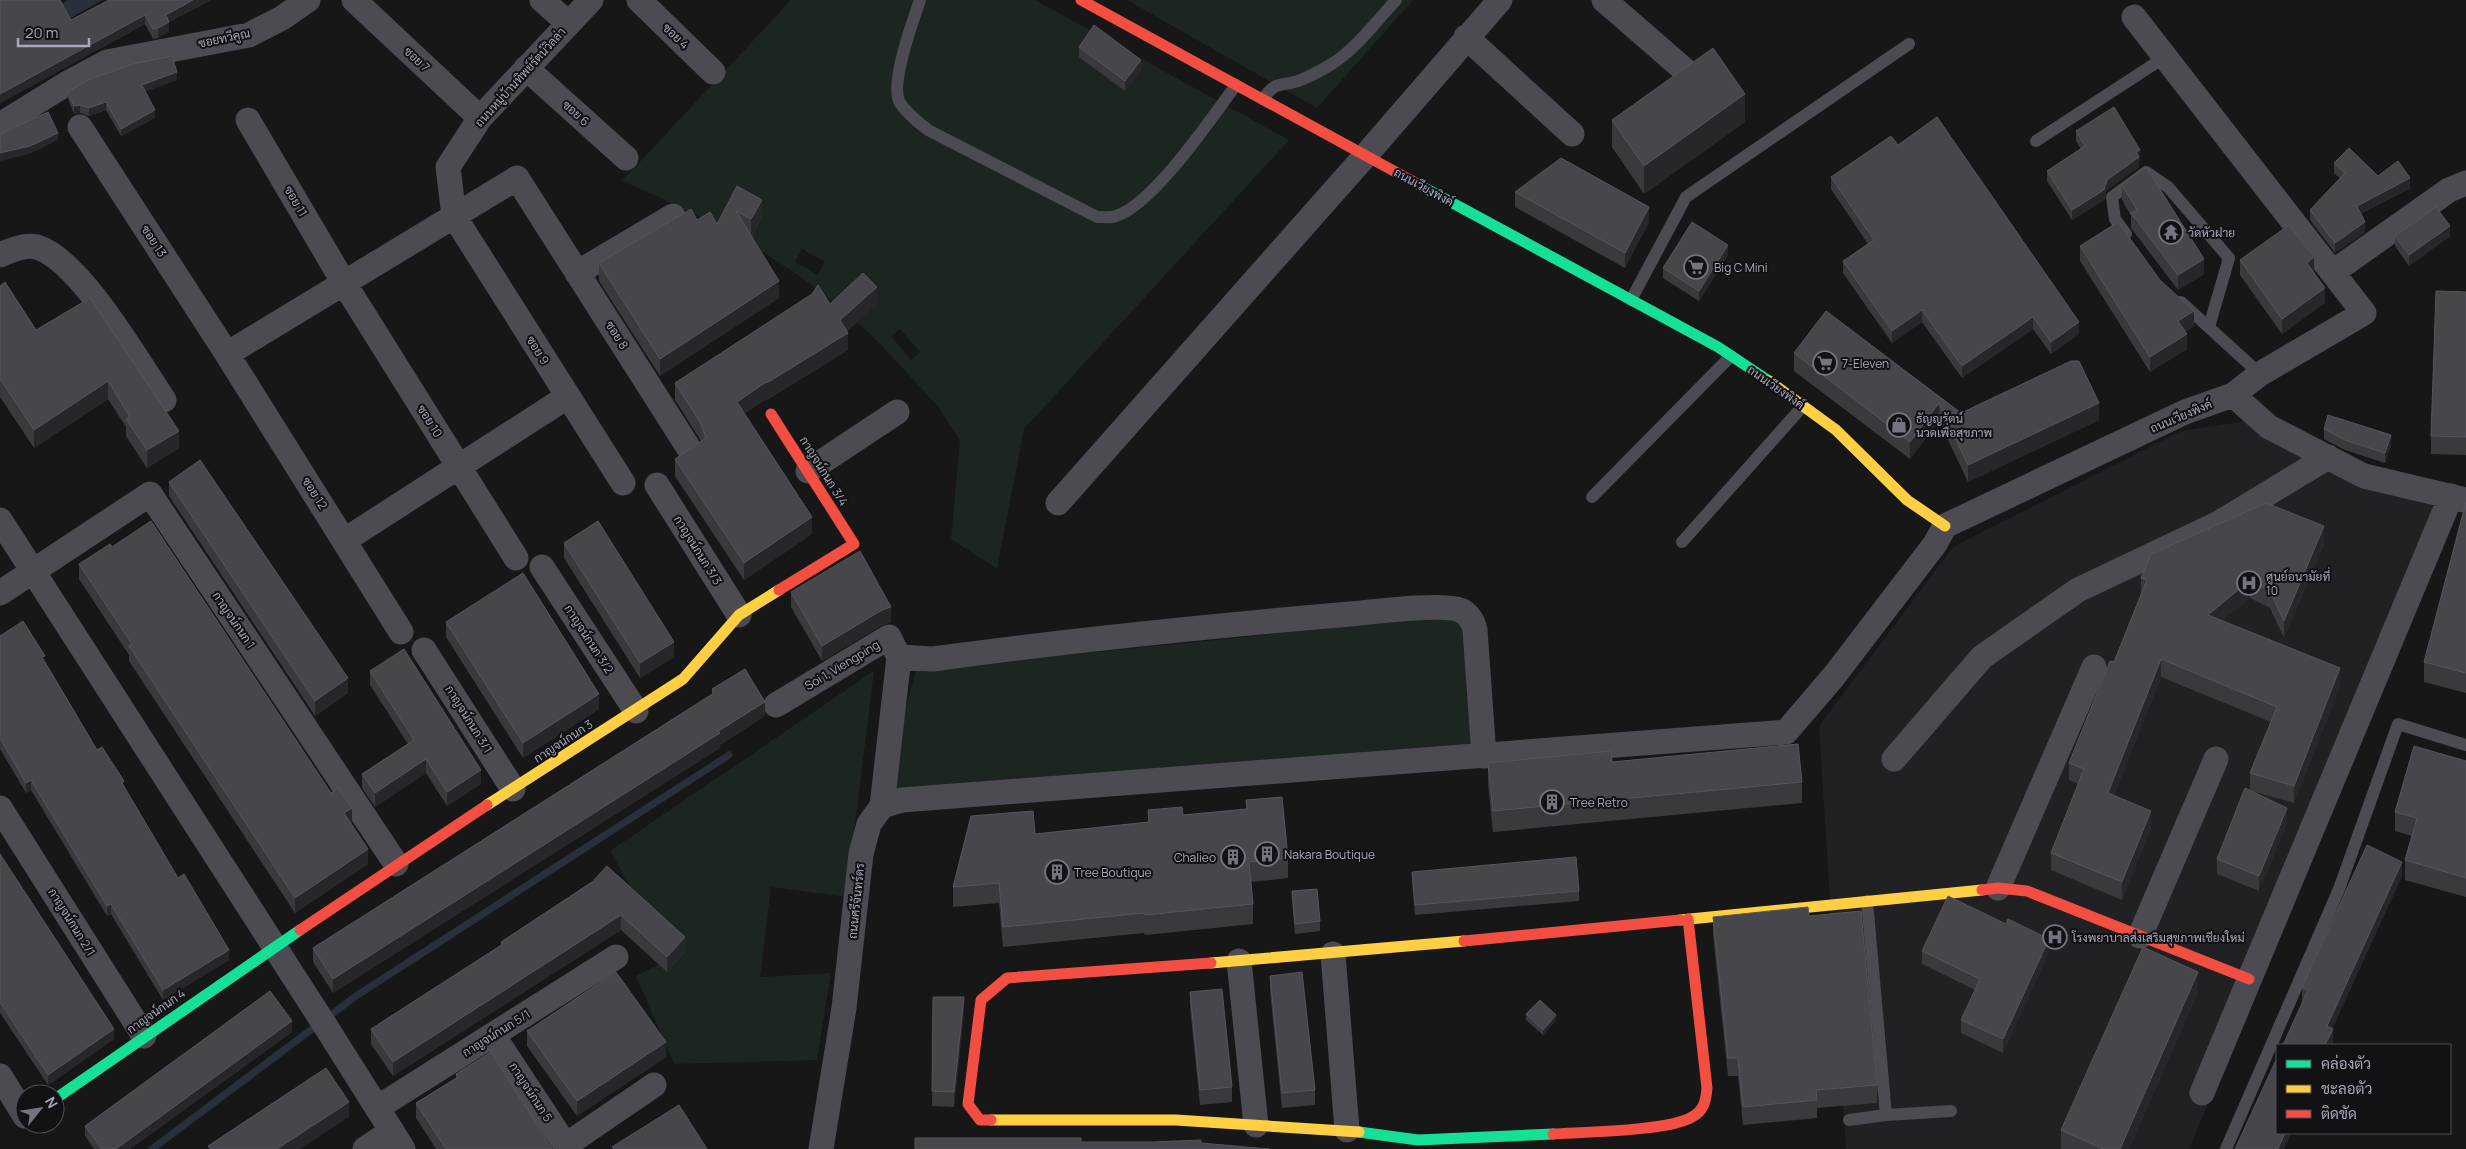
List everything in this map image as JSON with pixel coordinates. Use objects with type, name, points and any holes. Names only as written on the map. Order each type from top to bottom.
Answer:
[{"type":"street","name":"ซอยทวีคูณ","points":[[0,125],[66,84],[107,62],[249,34],[282,18],[308,0]]},
{"type":"street","name":"ซอย 7","points":[[354,0],[480,118]]},
{"type":"street","points":[[542,0],[568,24]]},
{"type":"street","name":"ถนนหมู่บ้านทิพย์รัตน์วิลล่า","points":[[454,216],[448,167],[480,118],[591,0]]},
{"type":"street","name":"ซอย 4","points":[[639,0],[713,72]]},
{"type":"street","name":"ถนนเวียงพิงค์","points":[[1081,0],[1632,300],[1731,356],[1803,406],[1851,443],[1920,512],[1945,526],[2184,412],[2233,395],[2260,374],[2364,313],[2333,272]]},
{"type":"street","points":[[1058,503],[1366,155],[1500,0]]},
{"type":"street","points":[[1604,0],[1688,73]]},
{"type":"street","points":[[2134,17],[2333,272],[2449,190],[2466,183]]},
{"type":"street","points":[[1466,38],[1572,134]]},
{"type":"street","name":"ซอย 6","points":[[526,68],[626,158]]},
{"type":"street","name":"ซอย 11","points":[[248,120],[344,283]]},
{"type":"street","name":"ซอย 13","points":[[80,127],[227,354]]},
{"type":"street","name":"ซอย 8","points":[[454,216],[517,178],[578,273],[664,391],[688,447]]},
{"type":"street","points":[[227,354],[454,216]]},
{"type":"street","name":"ซอย 9","points":[[454,216],[623,483]]},
{"type":"street","points":[[578,273],[673,216]]},
{"type":"street","points":[[0,255],[24,247],[36,247],[48,253],[73,273],[96,302],[164,400]]},
{"type":"street","name":"ซอย 10","points":[[344,283],[516,558]]},
{"type":"street","name":"ซอย 12","points":[[227,354],[401,632]]},
{"type":"street","points":[[2202,1093],[2380,664],[2458,498],[2364,476],[2269,427],[2233,395]]},
{"type":"street","points":[[345,540],[568,397]]},
{"type":"street","points":[[808,472],[897,412]]},
{"type":"street","name":"กาญจน์กนก 3/4","points":[[771,414],[854,544]]},
{"type":"street","points":[[1894,759],[1982,657],[2062,601],[2078,590],[2219,523],[2328,456]]},
{"type":"street","name":"กาญจน์กนก 3/3","points":[[657,485],[739,615]]},
{"type":"street","name":"กาญจน์กนก 1","points":[[33,571],[150,494],[396,864]]},
{"type":"street","points":[[0,520],[273,946],[322,1018],[397,1140],[365,1149]]},
{"type":"street","points":[[882,806],[902,800],[1786,732],[1834,676],[1935,544],[1945,526]]},
{"type":"street","name":"กาญจน์กนก 3","points":[[273,946],[396,864],[683,679],[739,615],[854,544]]},
{"type":"street","name":"กาญจน์กนก 3/2","points":[[542,567],[636,711]]},
{"type":"street","points":[[0,593],[33,571]]},
{"type":"street","points":[[899,657],[934,659],[1246,623],[1397,610],[1452,608],[1466,614],[1475,630],[1484,756]]},
{"type":"street","name":"Soi 1, Viengping","points":[[776,705],[889,637],[899,657]]},
{"type":"street","name":"กาญจน์กนก 3/1","points":[[424,650],[513,789]]},
{"type":"street","name":"ถนนศรีจันทร์ดร","points":[[821,1149],[844,1008],[861,854],[869,824],[882,806],[899,657]]},
{"type":"street","points":[[1998,888],[2094,667]]},
{"type":"street","points":[[2140,936],[2216,759]]},
{"type":"street","name":"กาญจน์กนก 2/1","points":[[0,808],[144,1036]]},
{"type":"street","points":[[1688,919],[1707,1088],[1706,1102],[1692,1117],[1680,1122],[1648,1128],[1418,1140],[1348,1130],[1176,1120],[980,1120],[968,1104],[981,1000],[1007,978],[1333,954],[1998,888],[2027,892],[2249,979]]},
{"type":"street","name":"กาญจน์กนก 4","points":[[65,1092],[273,946]]},
{"type":"street","points":[[1333,954],[1348,1130]]},
{"type":"street","name":"กาญจน์กนก 5/1","points":[[376,1108],[616,957]]},
{"type":"street","points":[[1240,961],[1256,1125]]},
{"type":"street","name":"กาญจน์กนก 5","points":[[494,1035],[567,1147]]},
{"type":"street","points":[[0,1076],[15,1100]]},
{"type":"street","points":[[567,1147],[654,1085]]},
{"type":"lane","points":[[920,0],[902,58],[897,86],[899,101],[928,130],[1097,217],[1115,216],[1138,203],[1177,163],[1236,84]]},
{"type":"lane","points":[[1263,99],[1271,87],[1282,83],[1296,82],[1332,64],[1364,36],[1396,0]]},
{"type":"lane","points":[[1632,300],[1686,197],[1909,44]]},
{"type":"lane","points":[[2036,141],[2165,57]]},
{"type":"lane","points":[[2132,242],[2115,219],[2112,197],[2146,172],[2168,187],[2229,258],[2209,327]]},
{"type":"lane","points":[[2172,294],[2260,374]]},
{"type":"lane","points":[[1592,497],[1731,356]]},
{"type":"lane","points":[[1682,542],[1803,406]]},
{"type":"lane","points":[[2226,1149],[2340,889],[2398,724],[2466,745]]},
{"type":"lane","points":[[1867,901],[1886,1114]]},
{"type":"lane","points":[[1849,1120],[1886,1114],[1951,1111]]},
{"type":"shaded area","points":[[791,0],[1035,0],[1289,140],[1024,429],[997,569],[951,539],[960,441],[938,406],[888,352],[830,299],[774,259],[714,224],[622,181]],"holes":[[[802,249],[825,262],[818,275],[795,262]],[[900,329],[920,352],[911,360],[891,336]]]},
{"type":"shaded area","points":[[1127,0],[1413,0],[1317,108]]},
{"type":"shaded area","name":"โรงพยาบาลส่งเสริมสุขภาพเชียงใหม่","points":[[2248,421],[2458,509],[2189,1149],[1846,1149],[1819,726],[1953,547],[2181,431]]},
{"type":"shaded area","points":[[1452,616],[1468,633],[1475,745],[895,791],[888,773],[916,670]]},
{"type":"shaded area","points":[[874,671],[846,897],[771,887],[760,977],[831,973],[817,1060],[674,1064],[636,976],[671,958],[610,851]]},
{"type":"water","points":[[68,0],[102,0],[0,59],[0,40]]},
{"type":"building","points":[[0,0],[60,0],[71,20],[109,0],[193,0],[166,15],[169,22],[158,28],[153,29],[145,15],[0,94]]},
{"type":"building","points":[[1094,25],[1141,60],[1125,81],[1079,47]]},
{"type":"building","points":[[1713,48],[1745,94],[1644,166],[1612,120]]},
{"type":"building","points":[[172,56],[177,72],[142,85],[155,110],[121,129],[106,102],[89,108],[80,105],[74,106],[68,92],[88,80],[133,64]]},
{"type":"building","points":[[2114,107],[2140,150],[2136,152],[2139,157],[2107,180],[2104,190],[2072,210],[2047,171],[2085,146],[2076,131]]},
{"type":"building","points":[[48,112],[58,133],[30,146],[0,153],[0,134]]},
{"type":"building","points":[[1937,117],[2079,322],[2051,342],[2033,317],[1962,366],[1922,310],[1892,331],[1843,261],[1874,240],[1831,177],[1891,136],[1898,145]]},
{"type":"building","points":[[2349,148],[2378,176],[2398,161],[2410,178],[2357,206],[2365,222],[2335,243],[2310,210],[2345,173],[2334,163]]},
{"type":"building","points":[[1561,158],[1649,207],[1625,253],[1515,192]]},
{"type":"building","points":[[2146,167],[2204,259],[2178,275],[2131,213],[2137,210],[2122,185]]},
{"type":"building","points":[[737,186],[762,200],[751,219],[736,211],[779,281],[660,359],[599,263],[691,209],[697,220],[710,212],[717,224]]},
{"type":"building","points":[[2436,207],[2450,226],[2409,255],[2395,236]]},
{"type":"building","name":"Big C Mini","points":[[1692,222],[1728,245],[1699,291],[1663,268]]},
{"type":"building","points":[[2118,222],[2160,280],[2194,311],[2178,321],[2187,334],[2150,357],[2080,246]]},
{"type":"building","points":[[2289,225],[2314,257],[2307,263],[2325,288],[2282,319],[2240,260]]},
{"type":"building","points":[[863,273],[877,287],[840,320],[848,333],[763,384],[737,402],[812,517],[744,563],[675,459],[706,438],[700,422],[675,383],[812,294],[818,285],[830,304]]},
{"type":"building","points":[[5,282],[36,330],[90,298],[179,431],[147,450],[126,419],[130,417],[108,381],[34,430],[0,379],[0,286]]},
{"type":"building","points":[[2436,291],[2466,292],[2466,437],[2431,436]]},
{"type":"building","points":[[1826,311],[1961,413],[2071,361],[2079,361],[2099,403],[1968,465],[1939,403],[1910,442],[1794,353]]},
{"type":"building","points":[[2328,415],[2391,435],[2385,453],[2345,440],[2324,429]]},
{"type":"building","points":[[200,460],[348,678],[315,701],[169,482]]},
{"type":"building","points":[[2466,502],[2466,673],[2424,662]]},
{"type":"building","points":[[2266,503],[2324,526],[2284,621],[2270,591],[2250,580],[2208,615],[2340,668],[2294,786],[2250,773],[2277,707],[2161,659],[2108,793],[2151,811],[2122,882],[2051,853],[2084,769],[2069,763],[2110,661],[2114,662],[2147,580],[2141,578],[2151,554]]},
{"type":"building","points":[[151,521],[331,793],[338,788],[352,808],[344,813],[368,849],[295,898],[129,646],[132,644],[79,564],[110,544],[112,547]]},
{"type":"building","points":[[598,521],[674,642],[640,663],[564,543]]},
{"type":"building","points":[[860,551],[891,607],[882,610],[822,646],[791,592]]},
{"type":"building","points":[[523,573],[599,694],[523,743],[446,622]]},
{"type":"building","points":[[23,621],[45,656],[42,657],[97,750],[102,747],[124,781],[122,783],[178,878],[184,874],[229,950],[163,990],[111,904],[107,906],[31,780],[26,783],[0,738],[0,636]]},
{"type":"building","points":[[404,649],[481,770],[447,792],[426,759],[375,793],[362,774],[414,740],[370,671]]},
{"type":"building","points":[[745,669],[765,702],[718,731],[720,733],[333,979],[313,948],[714,693],[712,689]]},
{"type":"building","points":[[1798,744],[1802,782],[1493,811],[1488,763],[1611,751],[1612,762]]},
{"type":"building","points":[[2414,746],[2466,761],[2466,878],[2405,860],[2417,818],[2395,812]]},
{"type":"building","points":[[2245,788],[2287,808],[2259,876],[2217,859]]},
{"type":"building","points":[[1282,797],[1288,858],[1249,862],[1253,904],[1003,927],[999,883],[953,887],[971,816],[1033,811],[1035,834],[1149,822],[1148,810],[1182,807],[1183,815],[1247,809],[1246,800]]},
{"type":"building","points":[[2367,845],[2402,862],[2327,1026],[2333,1029],[2326,1044],[2283,1044],[2308,990],[2302,987]]},
{"type":"building","points":[[0,854],[114,1029],[48,1075],[0,1002]]},
{"type":"building","points":[[1576,857],[1579,891],[1415,905],[1412,872]]},
{"type":"building","points":[[607,866],[685,937],[667,957],[621,915],[393,1062],[371,1029],[503,944],[501,942],[592,882]]},
{"type":"building","points":[[1317,889],[1320,921],[1295,924],[1292,891]]},
{"type":"building","points":[[1948,896],[2006,924],[2008,919],[2049,939],[2003,1039],[1961,1020],[1980,979],[1922,951]]},
{"type":"building","points":[[1808,907],[1809,916],[1861,911],[1877,1085],[1816,1090],[1817,1100],[1743,1107],[1738,1058],[1728,1058],[1713,917]]},
{"type":"building","points":[[2143,947],[2198,972],[2120,1149],[2103,1149],[2061,1130]]},
{"type":"building","points":[[616,972],[666,1042],[577,1101],[527,1031]]},
{"type":"building","points":[[1302,972],[1315,1090],[1282,1093],[1270,976]]},
{"type":"building","points":[[1222,989],[1232,1087],[1200,1090],[1190,992]]},
{"type":"building","points":[[270,991],[292,1021],[116,1149],[102,1149],[85,1126]]},
{"type":"building","points":[[933,997],[964,997],[954,1092],[932,1091]]},
{"type":"building","points":[[1540,1000],[1556,1015],[1543,1030],[1526,1014]]},
{"type":"building","points":[[491,1052],[552,1149],[446,1149],[416,1103],[458,1077],[456,1074]]},
{"type":"building","points":[[2276,1060],[2276,1134],[2285,1134],[2278,1149],[2235,1149]]},
{"type":"building","points":[[326,1068],[349,1102],[277,1149],[210,1149],[208,1146]]},
{"type":"building","points":[[679,1105],[707,1149],[614,1149],[612,1147]]},
{"type":"building","points":[[915,1138],[1081,1138],[1081,1142],[1201,1140],[1201,1143],[1269,1149],[915,1149]]},
{"type":"waterway","points":[[152,1149],[356,996],[729,755]]},
{"type":"traffic: fast","points":[[1423,187],[1718,347],[1769,381]]},
{"type":"traffic: fast","points":[[65,1092],[300,930]]},
{"type":"traffic: fast","points":[[1359,1132],[1418,1140],[1553,1134]]},
{"type":"traffic: slow","points":[[1769,381],[1836,430],[1907,500],[1945,526]]},
{"type":"traffic: slow","points":[[487,805],[683,679],[739,615],[779,590]]},
{"type":"traffic: slow","points":[[1680,920],[1982,890]]},
{"type":"traffic: slow","points":[[1211,963],[1464,941]]},
{"type":"traffic: slow","points":[[991,1120],[1176,1120],[1359,1132]]},
{"type":"traffic: jam","points":[[1081,0],[1423,187]]},
{"type":"traffic: jam","points":[[771,414],[854,544],[779,590]]},
{"type":"traffic: jam","points":[[300,930],[487,805]]},
{"type":"traffic: jam","points":[[1982,890],[1998,888],[2027,891],[2249,979]]},
{"type":"traffic: jam","points":[[1553,1134],[1625,1130],[1665,1125],[1681,1122],[1692,1117],[1702,1108],[1707,1088],[1688,919]]},
{"type":"traffic: jam","points":[[1464,941],[1680,920]]},
{"type":"traffic: jam","points":[[991,1120],[980,1120],[968,1104],[981,1000],[1007,978],[1211,963]]},
{"type":"place","name":"วัดหัวฝาย","points":[[2171,232]]},
{"type":"place","name":"Big C Mini","points":[[1696,267]]},
{"type":"place","name":"7-Eleven","points":[[1825,363]]},
{"type":"place","name":"ธัญญรัตน์ นวดเพื่อสุขภาพ","points":[[1899,425]]},
{"type":"place","name":"ศูนย์อนามัยที่ 10","points":[[2249,583]]},
{"type":"place","name":"Tree Retro","points":[[1552,802]]},
{"type":"place","name":"Nakara Boutique","points":[[1267,854]]},
{"type":"place","name":"Chalieo","points":[[1233,857]]},
{"type":"place","name":"Tree Boutique","points":[[1057,872]]},
{"type":"place","name":"โรงพยาบาลส่งเสริมสุขภาพเชียงใหม่","points":[[2055,937]]}]
